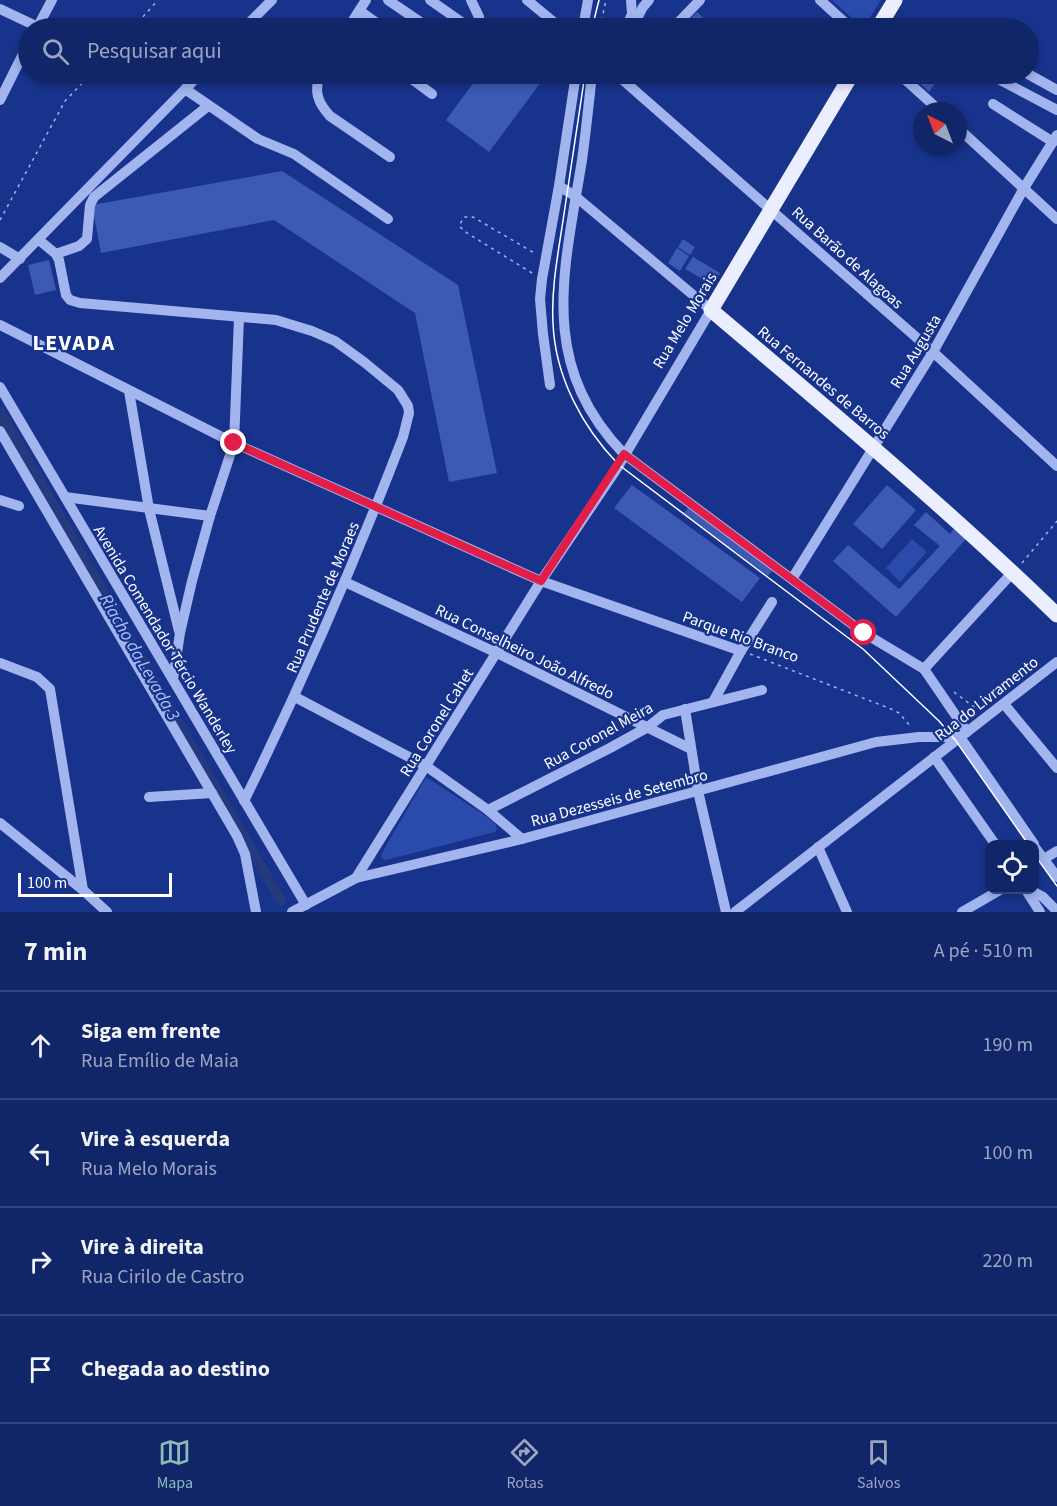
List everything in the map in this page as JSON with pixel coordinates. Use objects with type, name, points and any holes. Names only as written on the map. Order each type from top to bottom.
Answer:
[{"type":"main road","points":[[884,18],[895,0]]},
{"type":"main road","name":"Rua Melo Morais","points":[[711,310],[846,84]]},
{"type":"main road","name":"Rua Fernandes de Barros","points":[[711,310],[873,447],[1013,572],[1057,615]]},
{"type":"street","points":[[42,18],[52,0]]},
{"type":"street","points":[[254,18],[272,0]]},
{"type":"street","points":[[355,18],[366,0]]},
{"type":"street","points":[[388,0],[414,18]]},
{"type":"street","points":[[430,0],[456,18]]},
{"type":"street","points":[[471,0],[479,18]]},
{"type":"street","points":[[527,0],[549,18]]},
{"type":"street","points":[[585,18],[588,0]]},
{"type":"street","points":[[630,18],[632,0]]},
{"type":"street","points":[[637,18],[649,0]]},
{"type":"street","points":[[683,18],[700,0]]},
{"type":"street","points":[[820,0],[839,18]]},
{"type":"street","points":[[0,9],[18,18]]},
{"type":"street","points":[[360,11],[370,18]]},
{"type":"street","points":[[0,100],[18,64]]},
{"type":"street","points":[[1039,80],[1057,90]]},
{"type":"street","points":[[317,84],[316,96],[330,116],[390,157]]},
{"type":"street","points":[[418,84],[432,94]]},
{"type":"street","points":[[550,385],[540,299],[544,259],[559,186],[574,84]]},
{"type":"street","points":[[591,84],[563,283],[563,325],[570,363],[587,407],[608,438],[624,454],[864,633],[924,669],[961,737],[1031,840]]},
{"type":"street","name":"Rua Barão de Alagoas","points":[[628,84],[933,352],[1057,466]]},
{"type":"street","points":[[910,84],[930,102]]},
{"type":"street","points":[[1008,84],[1057,110]]},
{"type":"street","points":[[0,278],[188,86],[208,106],[258,139],[294,154],[388,219]]},
{"type":"street","points":[[993,104],[1055,138]]},
{"type":"street","points":[[39,240],[56,254],[79,246],[87,239],[90,205],[94,197],[208,106]]},
{"type":"street","points":[[967,136],[1057,219]]},
{"type":"street","name":"Rua Augusta","points":[[792,579],[933,352],[1024,188],[1055,138]]},
{"type":"street","name":"Rua Fernandes de Barros","points":[[559,186],[575,196],[711,310]]},
{"type":"street","points":[[0,247],[20,259]]},
{"type":"street","name":"Rua Prudente de Moraes","points":[[56,254],[66,295],[70,300],[276,320],[312,331],[335,341],[364,362],[398,390],[408,406],[410,413],[403,437],[345,582],[295,697],[244,801]]},
{"type":"street","name":"Rua Melo Morais","points":[[541,581],[624,454],[711,310]]},
{"type":"street","points":[[173,679],[180,633],[210,516],[234,443],[239,318]]},
{"type":"street","name":"Parque Rio Branco","points":[[0,325],[234,443],[541,581],[741,651]]},
{"type":"street","name":"Avenida Comendador Tércio Wanderley","points":[[0,387],[306,905]]},
{"type":"street","points":[[129,391],[149,508],[180,633]]},
{"type":"street","points":[[0,431],[237,836],[245,854],[256,912]]},
{"type":"street","points":[[65,497],[210,516]]},
{"type":"street","points":[[0,500],[19,506]]},
{"type":"street","points":[[924,669],[1013,572]]},
{"type":"street","name":"Rua Coronel Cahet","points":[[356,878],[541,581]]},
{"type":"street","name":"Rua Conselheiro João Alfredo","points":[[345,582],[496,652],[691,750]]},
{"type":"street","points":[[713,702],[741,651],[772,602]]},
{"type":"street","name":"Rua do Livramento","points":[[735,912],[1057,662]]},
{"type":"street","points":[[0,663],[37,677],[47,684],[52,695],[83,890]]},
{"type":"street","name":"Rua Coronel Meira","points":[[488,810],[648,727],[663,715],[762,690]]},
{"type":"street","points":[[295,697],[426,766],[488,810],[522,839]]},
{"type":"street","points":[[1004,704],[1057,768]]},
{"type":"street","points":[[685,709],[698,791],[726,912]]},
{"type":"street","name":"Rua Dezesseis de Setembro","points":[[292,912],[356,878],[522,839],[876,742],[919,737],[961,737]]},
{"type":"street","points":[[934,757],[992,840]]},
{"type":"street","points":[[148,797],[212,793]]},
{"type":"street","points":[[0,823],[107,912]]},
{"type":"street","points":[[818,847],[847,912]]},
{"type":"street","points":[[1044,859],[1057,851]]},
{"type":"street","points":[[1039,852],[1057,877]]},
{"type":"street","points":[[962,912],[993,894]]},
{"type":"street","points":[[1029,894],[1040,912]]},
{"type":"street","points":[[1037,894],[1057,910]]},
{"type":"path","points":[[142,18],[158,0]]},
{"type":"path","points":[[602,18],[606,0]]},
{"type":"path","points":[[0,220],[65,101],[81,84]]},
{"type":"path","points":[[542,279],[459,226],[464,218],[473,217],[544,259]]},
{"type":"path","points":[[1013,572],[1057,521]]},
{"type":"path","name":"Parque Rio Branco","points":[[741,651],[899,713],[919,737]]},
{"type":"path","points":[[951,690],[987,717]]},
{"type":"shaded area","points":[[832,0],[881,0],[869,18],[852,18]]},
{"type":"shaded area","points":[[912,539],[927,552],[900,582],[886,568]]},
{"type":"shaded area","points":[[426,777],[495,822],[497,829],[495,832],[386,860],[382,858],[382,853]]},
{"type":"building","points":[[697,12],[703,18],[691,18]]},
{"type":"building","points":[[473,84],[540,84],[489,152],[446,120]]},
{"type":"building","points":[[920,84],[934,84],[929,92]]},
{"type":"building","points":[[282,171],[458,285],[497,473],[449,482],[415,313],[274,220],[101,253],[92,205]]},
{"type":"building","points":[[683,239],[695,247],[690,255],[678,247]]},
{"type":"building","points":[[677,248],[689,256],[680,271],[668,263]]},
{"type":"building","points":[[693,257],[720,273],[713,285],[685,269]]},
{"type":"building","points":[[49,260],[56,290],[35,295],[28,265]]},
{"type":"building","points":[[632,485],[760,578],[742,602],[614,508]]},
{"type":"building","points":[[887,485],[916,510],[882,549],[853,524]]},
{"type":"building","points":[[689,507],[773,570],[768,576],[684,513]]},
{"type":"building","points":[[926,512],[950,534],[954,529],[966,539],[896,617],[833,561],[848,545],[899,589],[940,546],[914,525]]},
{"type":"waterway","name":"Riacho da Levada 3","points":[[0,412],[281,901]]},
{"type":"tram line","points":[[594,18],[599,0]]},
{"type":"tram line","points":[[584,84],[553,295],[553,323],[559,362],[582,417],[619,465],[863,649],[939,721],[956,741],[1025,840]]},
{"type":"tram line","points":[[1039,861],[1057,886]]},
{"type":"district","name":"LEVADA","points":[[74,342]]},
{"type":"route","points":[[234,443],[541,581],[616,470],[624,454],[864,633]]}]
